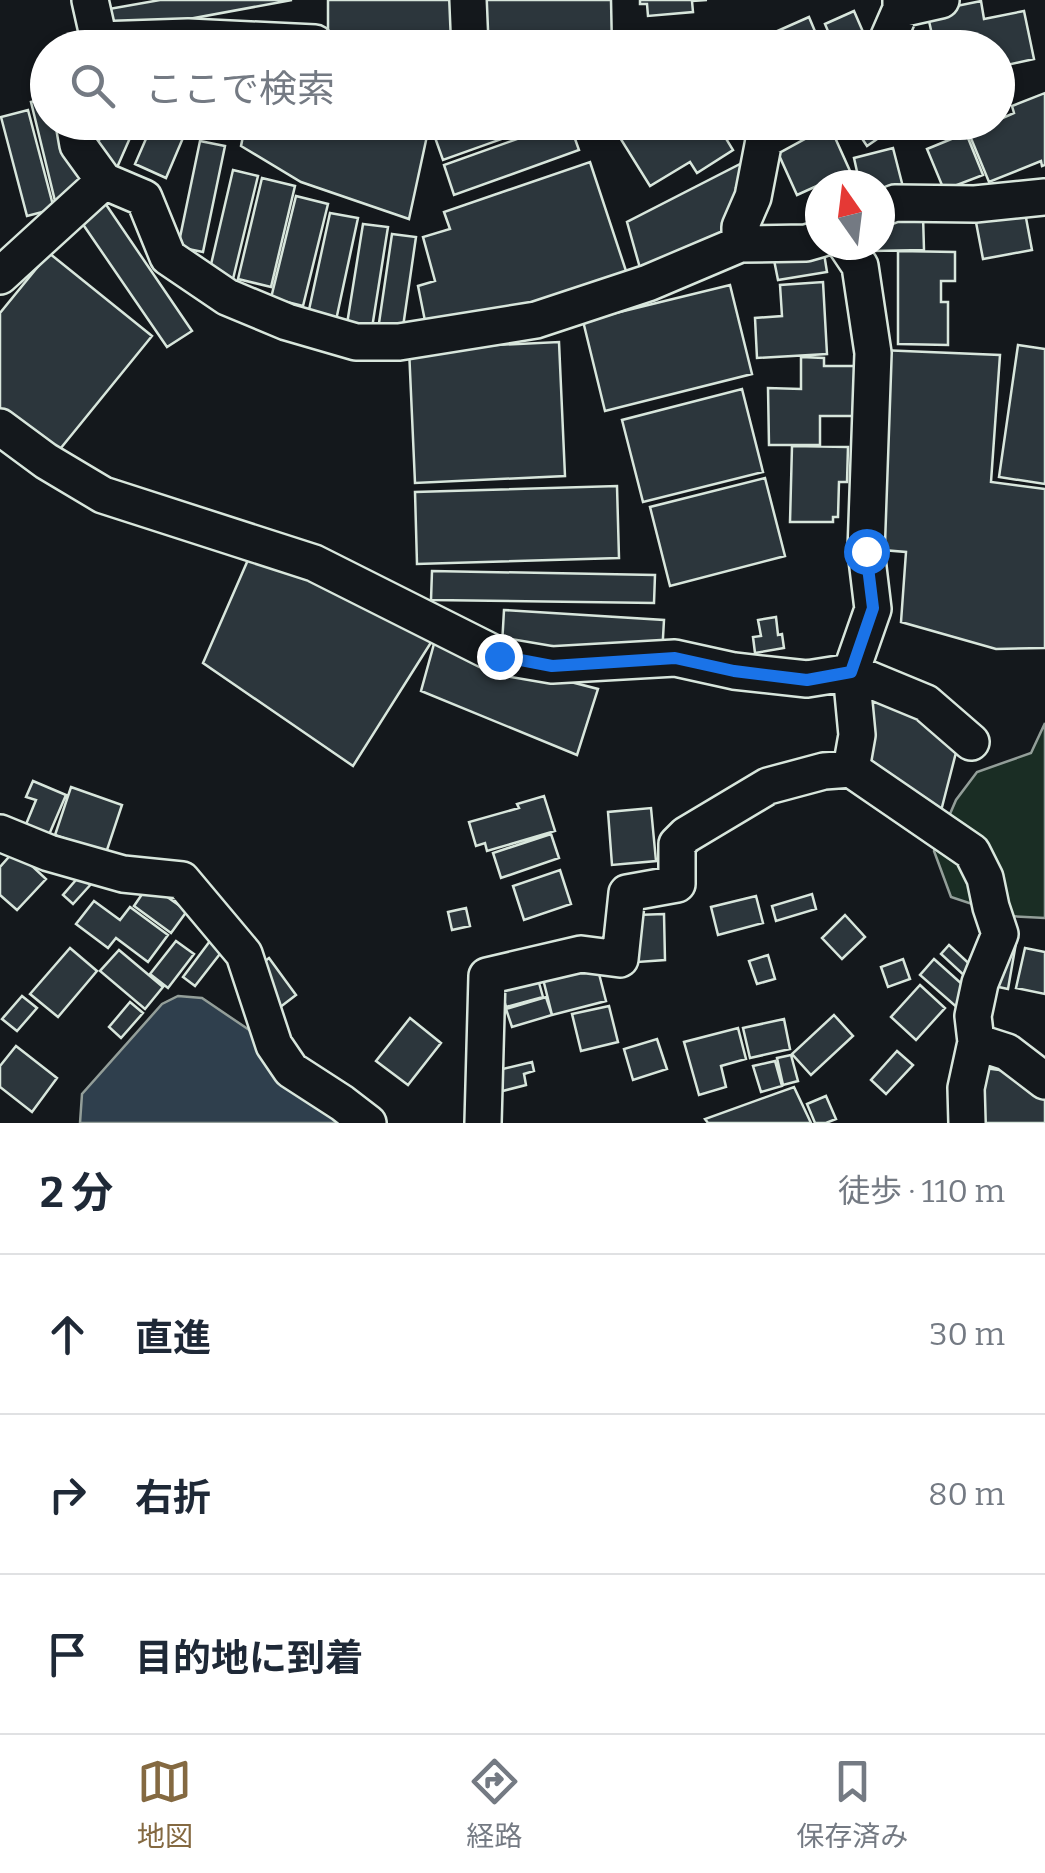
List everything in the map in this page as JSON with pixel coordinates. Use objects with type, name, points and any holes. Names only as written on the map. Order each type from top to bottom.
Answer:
[{"type":"street","points":[[90,0],[95,30]]},
{"type":"street","points":[[468,0],[469,30]]},
{"type":"street","points":[[891,30],[900,4],[941,0]]},
{"type":"street","points":[[77,140],[104,182],[144,198],[168,257],[227,297],[286,322],[356,342],[399,342],[536,320],[648,282],[740,244],[805,243]]},
{"type":"street","points":[[740,244],[740,227],[753,197],[751,140]]},
{"type":"street","points":[[3,268],[104,182]]},
{"type":"street","points":[[895,203],[975,204],[1045,198]]},
{"type":"street","points":[[851,769],[856,735],[851,672],[873,608],[866,551],[873,353],[856,260]]},
{"type":"street","points":[[0,427],[46,461],[103,494],[314,563],[499,656],[552,666],[675,658],[734,671],[807,680],[851,672],[926,702],[971,742]]},
{"type":"street","points":[[483,1123],[487,976],[581,954],[620,958],[627,894],[676,884],[677,844],[686,836],[768,786],[824,771],[851,769],[972,852],[985,878],[1000,934],[980,983],[973,1016],[976,1042],[966,1088],[968,1123]]},
{"type":"street","points":[[0,833],[48,853],[122,874],[182,880],[244,954],[274,1045],[291,1070],[368,1123]]},
{"type":"street","points":[[976,1042],[1008,1052],[1045,1081]]},
{"type":"green space","points":[[1045,723],[1045,918],[1008,916],[951,897],[934,851],[956,800],[977,772],[1031,753]]},
{"type":"water","points":[[178,996],[202,998],[261,1038],[343,1123],[80,1123],[82,1094],[162,1004]]},
{"type":"building","points":[[160,0],[292,0],[129,30],[112,30],[109,9]]},
{"type":"building","points":[[328,0],[457,0],[457,30],[328,30]]},
{"type":"building","points":[[477,0],[611,0],[612,30],[477,30]]},
{"type":"building","points":[[640,0],[707,0],[692,1],[693,12],[648,16],[647,4],[640,4]]},
{"type":"building","points":[[981,1],[984,19],[1024,11],[1034,59],[1015,63],[1015,30],[931,30],[927,12]]},
{"type":"building","points":[[854,11],[862,30],[828,30],[825,24]]},
{"type":"building","points":[[809,17],[814,30],[780,30]]},
{"type":"building","points":[[1045,93],[1045,165],[1041,161],[989,182],[972,140],[1015,140],[1015,105]]},
{"type":"building","points":[[28,110],[30,140],[36,140],[54,209],[27,216],[1,117]]},
{"type":"building","points":[[40,140],[70,140],[83,194],[55,201]]},
{"type":"building","points":[[99,140],[129,140],[115,172],[90,161]]},
{"type":"building","points":[[145,140],[182,140],[166,178],[135,164]]},
{"type":"building","points":[[242,140],[426,140],[409,219],[301,182],[241,146]]},
{"type":"building","points":[[436,140],[499,140],[443,160]]},
{"type":"building","points":[[514,140],[575,140],[579,150],[454,195],[444,165]]},
{"type":"building","points":[[621,140],[727,140],[733,150],[697,173],[690,162],[650,186]]},
{"type":"building","points":[[783,140],[836,140],[850,170],[805,170],[805,191],[797,195],[774,144]]},
{"type":"building","points":[[949,140],[969,140],[983,175],[944,190],[927,149]]},
{"type":"building","points":[[200,141],[225,146],[203,252],[178,247]]},
{"type":"building","points":[[893,148],[903,187],[895,189],[895,170],[857,170],[854,158]]},
{"type":"building","points":[[590,162],[628,277],[483,322],[426,326],[418,286],[435,281],[423,237],[450,229],[444,212]]},
{"type":"building","points":[[744,162],[751,182],[736,188],[740,209],[731,233],[642,275],[627,222]]},
{"type":"building","points":[[233,170],[258,176],[233,279],[209,273]]},
{"type":"building","points":[[262,178],[295,186],[271,287],[238,279]]},
{"type":"building","points":[[296,196],[328,204],[303,306],[271,298]]},
{"type":"building","points":[[105,203],[192,331],[167,347],[80,220]]},
{"type":"building","points":[[1024,207],[1032,250],[983,259],[975,217]]},
{"type":"building","points":[[330,213],[358,218],[335,325],[307,319]]},
{"type":"building","points":[[923,215],[924,250],[895,251],[895,217]]},
{"type":"building","points":[[363,224],[388,227],[372,328],[347,324]]},
{"type":"building","points":[[392,234],[416,237],[403,327],[379,323]]},
{"type":"building","points":[[805,250],[805,260],[825,260],[827,272],[778,280],[773,255]]},
{"type":"building","points":[[898,251],[955,252],[955,281],[941,281],[941,302],[948,302],[948,345],[898,344]]},
{"type":"building","points":[[49,253],[152,336],[56,454],[0,409],[0,313]]},
{"type":"building","points":[[823,282],[827,354],[757,358],[755,318],[782,316],[780,285]]},
{"type":"building","points":[[730,285],[752,374],[605,411],[583,321]]},
{"type":"building","points":[[559,342],[565,476],[415,483],[409,349]]},
{"type":"building","points":[[1018,345],[1045,349],[1045,484],[999,477]]},
{"type":"building","points":[[880,350],[1000,355],[991,482],[1045,489],[1045,648],[996,649],[901,622],[906,552],[870,549]]},
{"type":"building","points":[[801,357],[824,358],[824,366],[869,366],[869,416],[820,416],[820,445],[769,445],[768,388],[801,389]]},
{"type":"building","points":[[742,389],[763,472],[643,502],[622,420]]},
{"type":"building","points":[[792,446],[848,447],[847,482],[839,482],[838,517],[833,517],[833,522],[790,522]]},
{"type":"building","points":[[765,478],[785,556],[670,586],[650,507]]},
{"type":"building","points":[[617,486],[619,558],[417,564],[415,492]]},
{"type":"building","points":[[251,553],[437,633],[353,766],[203,663]]},
{"type":"building","points":[[432,571],[655,575],[654,603],[431,600]]},
{"type":"building","points":[[504,610],[664,620],[662,655],[502,645]]},
{"type":"building","points":[[776,617],[784,648],[755,653],[753,637],[761,636],[758,620]]},
{"type":"building","points":[[437,633],[532,672],[598,689],[577,755],[421,691]]},
{"type":"building","points":[[863,688],[960,737],[941,811],[858,768]]},
{"type":"building","points":[[33,781],[66,795],[45,844],[22,834],[36,800],[26,797]]},
{"type":"building","points":[[71,787],[122,805],[106,853],[55,835]]},
{"type":"building","points":[[544,796],[555,831],[487,851],[485,843],[476,846],[469,822],[519,808],[517,804]]},
{"type":"building","points":[[651,808],[656,861],[612,865],[608,812]]},
{"type":"building","points":[[551,834],[559,858],[501,878],[493,853]]},
{"type":"building","points":[[15,850],[46,879],[17,910],[0,895],[0,867]]},
{"type":"building","points":[[560,870],[571,904],[524,920],[513,886]]},
{"type":"building","points":[[82,873],[93,882],[73,904],[63,895]]},
{"type":"building","points":[[149,884],[187,911],[171,933],[134,906]]},
{"type":"building","points":[[812,894],[816,909],[776,921],[772,906]]},
{"type":"building","points":[[756,896],[763,923],[718,935],[711,907]]},
{"type":"building","points":[[94,901],[120,920],[130,907],[168,935],[148,962],[116,938],[108,948],[76,924]]},
{"type":"building","points":[[466,908],[470,926],[452,930],[448,912]]},
{"type":"building","points":[[664,914],[665,960],[638,962],[636,915]]},
{"type":"building","points":[[845,915],[865,937],[842,959],[822,938]]},
{"type":"building","points":[[997,940],[1016,943],[1008,989],[989,985]]},
{"type":"building","points":[[176,941],[194,954],[168,988],[150,974]]},
{"type":"building","points":[[210,941],[223,950],[195,986],[183,977]]},
{"type":"building","points":[[949,945],[976,970],[968,979],[941,954]]},
{"type":"building","points":[[70,948],[97,971],[58,1017],[30,994]]},
{"type":"building","points":[[1025,948],[1045,952],[1045,994],[1016,988]]},
{"type":"building","points":[[119,950],[163,987],[145,1009],[100,971]]},
{"type":"building","points":[[768,955],[775,979],[757,984],[749,961]]},
{"type":"building","points":[[269,958],[296,995],[279,1008],[252,971]]},
{"type":"building","points":[[903,959],[910,979],[888,987],[881,967]]},
{"type":"building","points":[[934,959],[982,1002],[968,1017],[920,975]]},
{"type":"building","points":[[597,966],[606,1001],[552,1015],[543,979]]},
{"type":"building","points":[[536,972],[543,997],[506,1007],[499,982]]},
{"type":"building","points":[[920,985],[945,1008],[916,1040],[891,1017]]},
{"type":"building","points":[[22,996],[37,1008],[17,1031],[2,1019]]},
{"type":"building","points":[[546,997],[552,1015],[512,1027],[506,1009]]},
{"type":"building","points":[[130,1002],[143,1013],[121,1038],[109,1027]]},
{"type":"building","points":[[609,1006],[618,1042],[581,1051],[572,1014]]},
{"type":"building","points":[[834,1015],[853,1036],[811,1075],[792,1054]]},
{"type":"building","points":[[410,1018],[441,1043],[408,1085],[376,1061]]},
{"type":"building","points":[[784,1019],[790,1049],[750,1058],[743,1028]]},
{"type":"building","points":[[738,1028],[746,1059],[721,1066],[726,1087],[699,1095],[684,1042]]},
{"type":"building","points":[[657,1039],[667,1069],[633,1080],[624,1049]]},
{"type":"building","points":[[16,1046],[57,1078],[32,1112],[0,1087],[0,1066]]},
{"type":"building","points":[[897,1051],[913,1065],[886,1094],[871,1080]]},
{"type":"building","points":[[791,1055],[798,1081],[783,1085],[777,1058]]},
{"type":"building","points":[[775,1061],[782,1086],[761,1092],[753,1066]]},
{"type":"building","points":[[532,1062],[534,1071],[524,1074],[526,1085],[491,1094],[486,1073]]},
{"type":"building","points":[[977,1067],[1037,1075],[1045,1089],[1045,1123],[969,1123]]},
{"type":"building","points":[[794,1087],[811,1123],[708,1123],[705,1119]]},
{"type":"building","points":[[826,1096],[836,1119],[815,1123],[807,1104]]},
{"type":"route","points":[[499,656],[552,666],[675,658],[734,671],[807,680],[851,672],[873,608],[866,551]]}]
